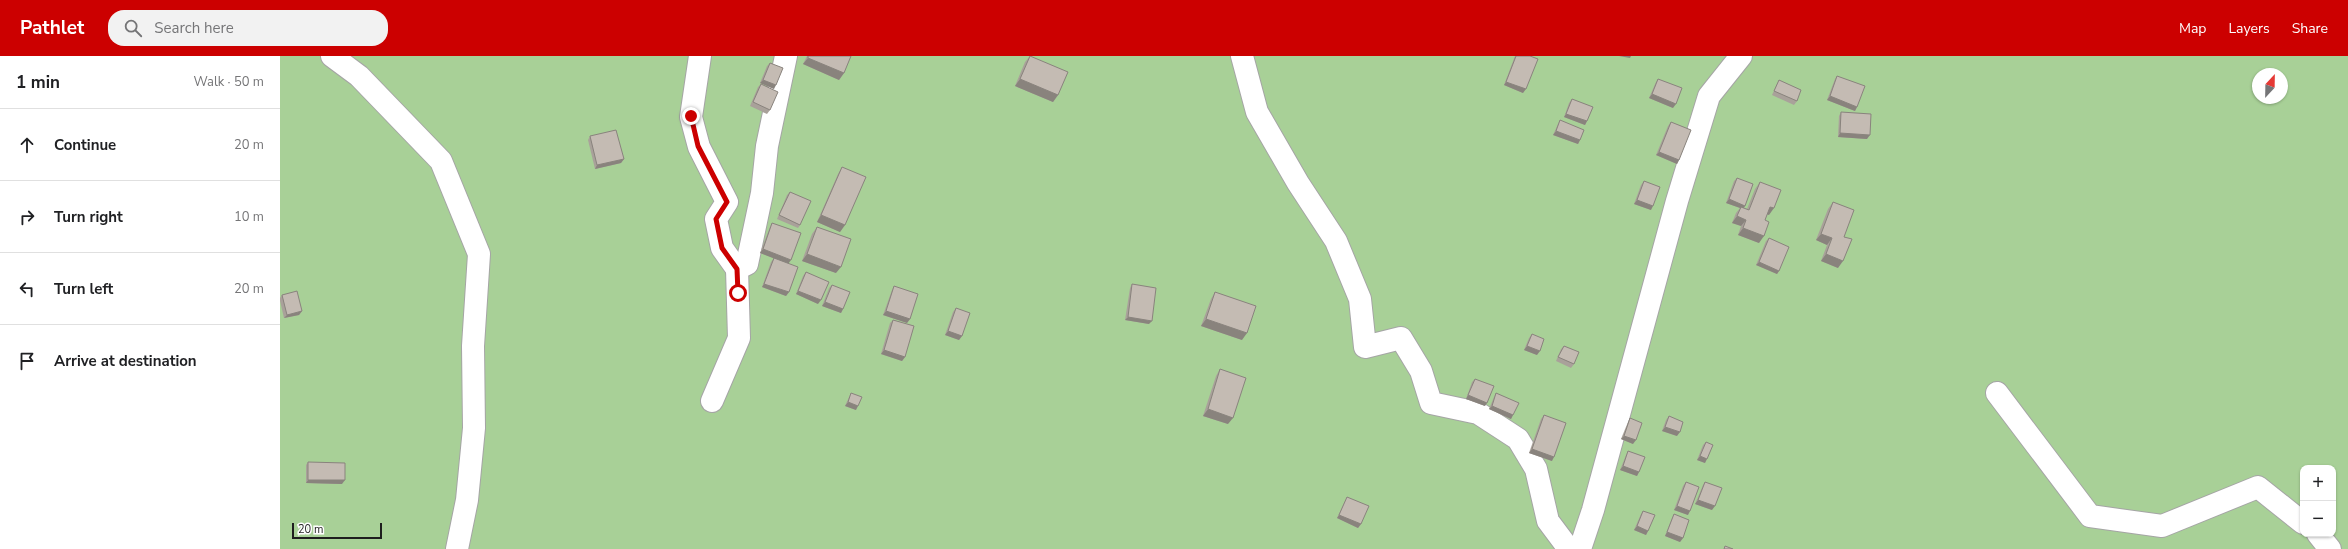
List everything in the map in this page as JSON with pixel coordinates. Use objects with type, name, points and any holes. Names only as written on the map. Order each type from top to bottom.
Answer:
[{"type":"street","points":[[332,56],[359,76],[441,162],[479,254],[473,346],[474,428],[467,500],[457,549]]},
{"type":"street","points":[[700,56],[691,116],[701,153],[727,202],[716,219],[722,248],[737,269],[739,338],[712,401]]},
{"type":"street","points":[[737,269],[747,264],[762,193],[767,146],[786,56]]},
{"type":"street","points":[[1242,56],[1257,112],[1298,183],[1336,241],[1360,299],[1365,347],[1401,338],[1421,371],[1431,403],[1478,413],[1518,439],[1536,469],[1548,521],[1569,549]]},
{"type":"street","points":[[1580,549],[1593,510],[1677,201],[1709,96],[1741,56]]},
{"type":"street","points":[[1997,393],[2090,516],[2162,526],[2258,488],[2300,520]]},
{"type":"street","points":[[2320,537],[2330,549]]},
{"type":"green space","points":[[280,56],[2348,56],[2348,549],[280,549]]},
{"type":"building","points":[[808,56],[851,56],[844,73],[808,58]]},
{"type":"building","points":[[1030,56],[1068,72],[1058,95],[1020,79]]},
{"type":"building","points":[[1516,56],[1530,56],[1538,59],[1526,89],[1506,82]]},
{"type":"building","points":[[770,63],[783,68],[776,85],[763,80]]},
{"type":"building","points":[[1837,76],[1865,86],[1857,107],[1830,96]]},
{"type":"building","points":[[1658,79],[1682,88],[1676,104],[1652,94]]},
{"type":"building","points":[[1779,80],[1801,90],[1797,101],[1774,91]]},
{"type":"building","points":[[761,84],[778,92],[770,110],[753,102]]},
{"type":"building","points":[[1572,99],[1593,107],[1587,121],[1566,114]]},
{"type":"building","points":[[1841,112],[1871,114],[1870,135],[1840,133]]},
{"type":"building","points":[[1560,120],[1584,130],[1580,140],[1556,131]]},
{"type":"building","points":[[1671,122],[1691,130],[1679,160],[1659,152]]},
{"type":"building","points":[[616,130],[624,159],[597,165],[590,136]]},
{"type":"building","points":[[842,167],[866,177],[845,225],[821,215]]},
{"type":"building","points":[[1737,178],[1753,184],[1745,206],[1729,199]]},
{"type":"building","points":[[1644,181],[1660,187],[1653,206],[1637,200]]},
{"type":"building","points":[[1760,182],[1781,190],[1774,208],[1770,207],[1765,220],[1769,222],[1764,236],[1743,228],[1746,220],[1737,216],[1741,207],[1749,210]]},
{"type":"building","points":[[790,192],[811,201],[800,225],[779,215]]},
{"type":"building","points":[[1833,202],[1854,210],[1844,237],[1852,239],[1843,261],[1826,254],[1832,238],[1821,234]]},
{"type":"building","points":[[772,223],[801,233],[791,260],[763,249]]},
{"type":"building","points":[[817,227],[851,239],[841,267],[807,254]]},
{"type":"building","points":[[1769,238],[1789,247],[1779,271],[1759,262]]},
{"type":"building","points":[[774,258],[798,267],[789,292],[764,284]]},
{"type":"building","points":[[806,272],[829,282],[821,300],[798,291]]},
{"type":"building","points":[[1132,284],[1156,288],[1152,321],[1128,317]]},
{"type":"building","points":[[832,285],[850,292],[843,309],[825,302]]},
{"type":"building","points":[[894,286],[918,294],[910,319],[886,311]]},
{"type":"building","points":[[297,291],[302,311],[287,315],[282,295]]},
{"type":"building","points":[[1215,292],[1256,306],[1247,333],[1206,319]]},
{"type":"building","points":[[956,308],[970,313],[962,336],[948,331]]},
{"type":"building","points":[[893,320],[914,326],[905,357],[884,350]]},
{"type":"building","points":[[1532,334],[1544,339],[1540,351],[1527,346]]},
{"type":"building","points":[[1564,346],[1579,352],[1574,364],[1558,357]]},
{"type":"building","points":[[1220,369],[1246,378],[1233,418],[1208,409]]},
{"type":"building","points":[[1475,379],[1494,386],[1487,403],[1468,395]]},
{"type":"building","points":[[851,393],[862,397],[858,406],[848,402]]},
{"type":"building","points":[[1496,393],[1519,403],[1513,415],[1492,406]]},
{"type":"building","points":[[1544,415],[1566,423],[1554,457],[1532,449]]},
{"type":"building","points":[[1669,416],[1683,422],[1680,432],[1665,427]]},
{"type":"building","points":[[1630,418],[1642,423],[1636,440],[1624,436]]},
{"type":"building","points":[[1706,442],[1713,445],[1707,459],[1700,456]]},
{"type":"building","points":[[1628,451],[1645,457],[1639,472],[1623,466]]},
{"type":"building","points":[[308,462],[345,463],[345,480],[308,480]]},
{"type":"building","points":[[1686,482],[1699,487],[1690,511],[1677,506]]},
{"type":"building","points":[[1705,482],[1722,488],[1715,506],[1698,500]]},
{"type":"building","points":[[1347,497],[1369,506],[1361,524],[1339,515]]},
{"type":"building","points":[[1643,511],[1655,515],[1648,531],[1637,526]]},
{"type":"building","points":[[1674,514],[1689,520],[1683,538],[1667,532]]},
{"type":"building","points":[[1725,546],[1733,549],[1724,549]]},
{"type":"route","points":[[691,116],[698,146],[706,165],[727,202],[716,219],[722,248],[737,269],[738,293]]}]
